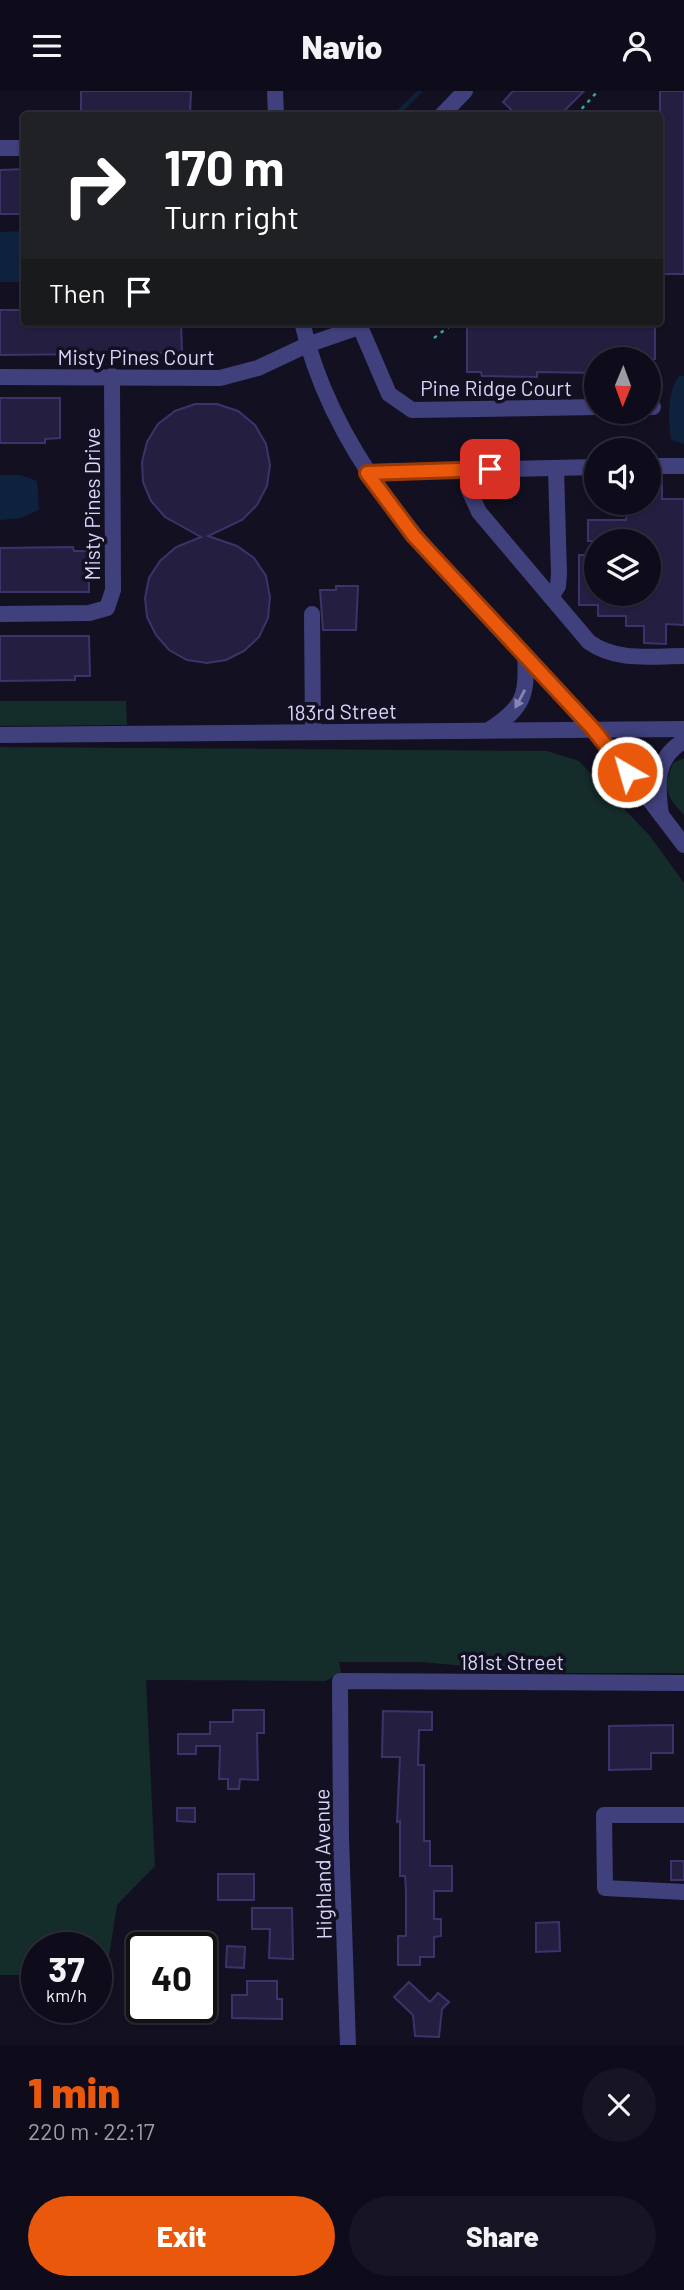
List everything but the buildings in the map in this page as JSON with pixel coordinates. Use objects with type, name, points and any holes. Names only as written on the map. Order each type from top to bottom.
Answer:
[{"type":"street","points":[[275,91],[276,112]]},
{"type":"street","points":[[445,112],[466,91]]},
{"type":"street","points":[[0,148],[21,148]]},
{"type":"street","points":[[303,326],[307,345],[328,399],[367,473],[414,536],[593,729],[684,845]]},
{"type":"street","name":"Misty Pines Court","points":[[0,377],[220,378],[258,367],[356,326]]},
{"type":"street","name":"Pine Ridge Court","points":[[359,326],[388,394],[412,410],[584,407]]},
{"type":"street","name":"Misty Pines Drive","points":[[0,614],[89,613],[107,608],[113,590],[112,376]]},
{"type":"street","points":[[661,466],[684,466]]},
{"type":"street","points":[[367,473],[584,467]]},
{"type":"street","points":[[551,597],[558,586],[559,574],[556,468]]},
{"type":"street","points":[[468,469],[469,489],[479,512],[589,642],[609,654],[684,656]]},
{"type":"street","points":[[312,614],[313,733]]},
{"type":"street","points":[[489,730],[508,718],[524,698],[527,682],[525,656]]},
{"type":"street","name":"183rd Street","points":[[0,735],[684,729]]},
{"type":"street","points":[[661,815],[657,782],[661,767],[664,758],[684,741]]},
{"type":"street","name":"181st Street","points":[[340,1681],[684,1683]]},
{"type":"street","name":"Highland Avenue","points":[[340,1681],[341,1838],[348,2045]]},
{"type":"street","points":[[684,1815],[604,1815],[605,1888],[649,1888],[667,1893],[684,1892]]},
{"type":"path","points":[[579,112],[598,91]]},
{"type":"path","points":[[434,338],[450,326]]},
{"type":"green space","points":[[0,701],[126,701],[127,725],[0,726]]},
{"type":"green space","points":[[0,747],[547,751],[579,761],[650,836],[684,883],[684,1673],[538,1673],[421,1662],[339,1662],[341,1672],[326,1681],[146,1680],[155,1866],[117,1905],[112,1937],[112,1932],[21,1932],[21,1975],[0,1975]]},
{"type":"green space","points":[[684,758],[684,815],[670,797],[667,785],[673,763]]},
{"type":"water","points":[[21,231],[21,282],[0,282],[0,232]]},
{"type":"water","points":[[679,376],[684,376],[684,444],[671,440],[669,424],[670,398]]},
{"type":"water","points":[[0,475],[21,475],[37,481],[39,510],[21,518],[0,520]]},
{"type":"waterway","points":[[399,112],[420,91]]},
{"type":"route","points":[[490,469],[367,473],[414,536],[593,729],[627,772]]}]
